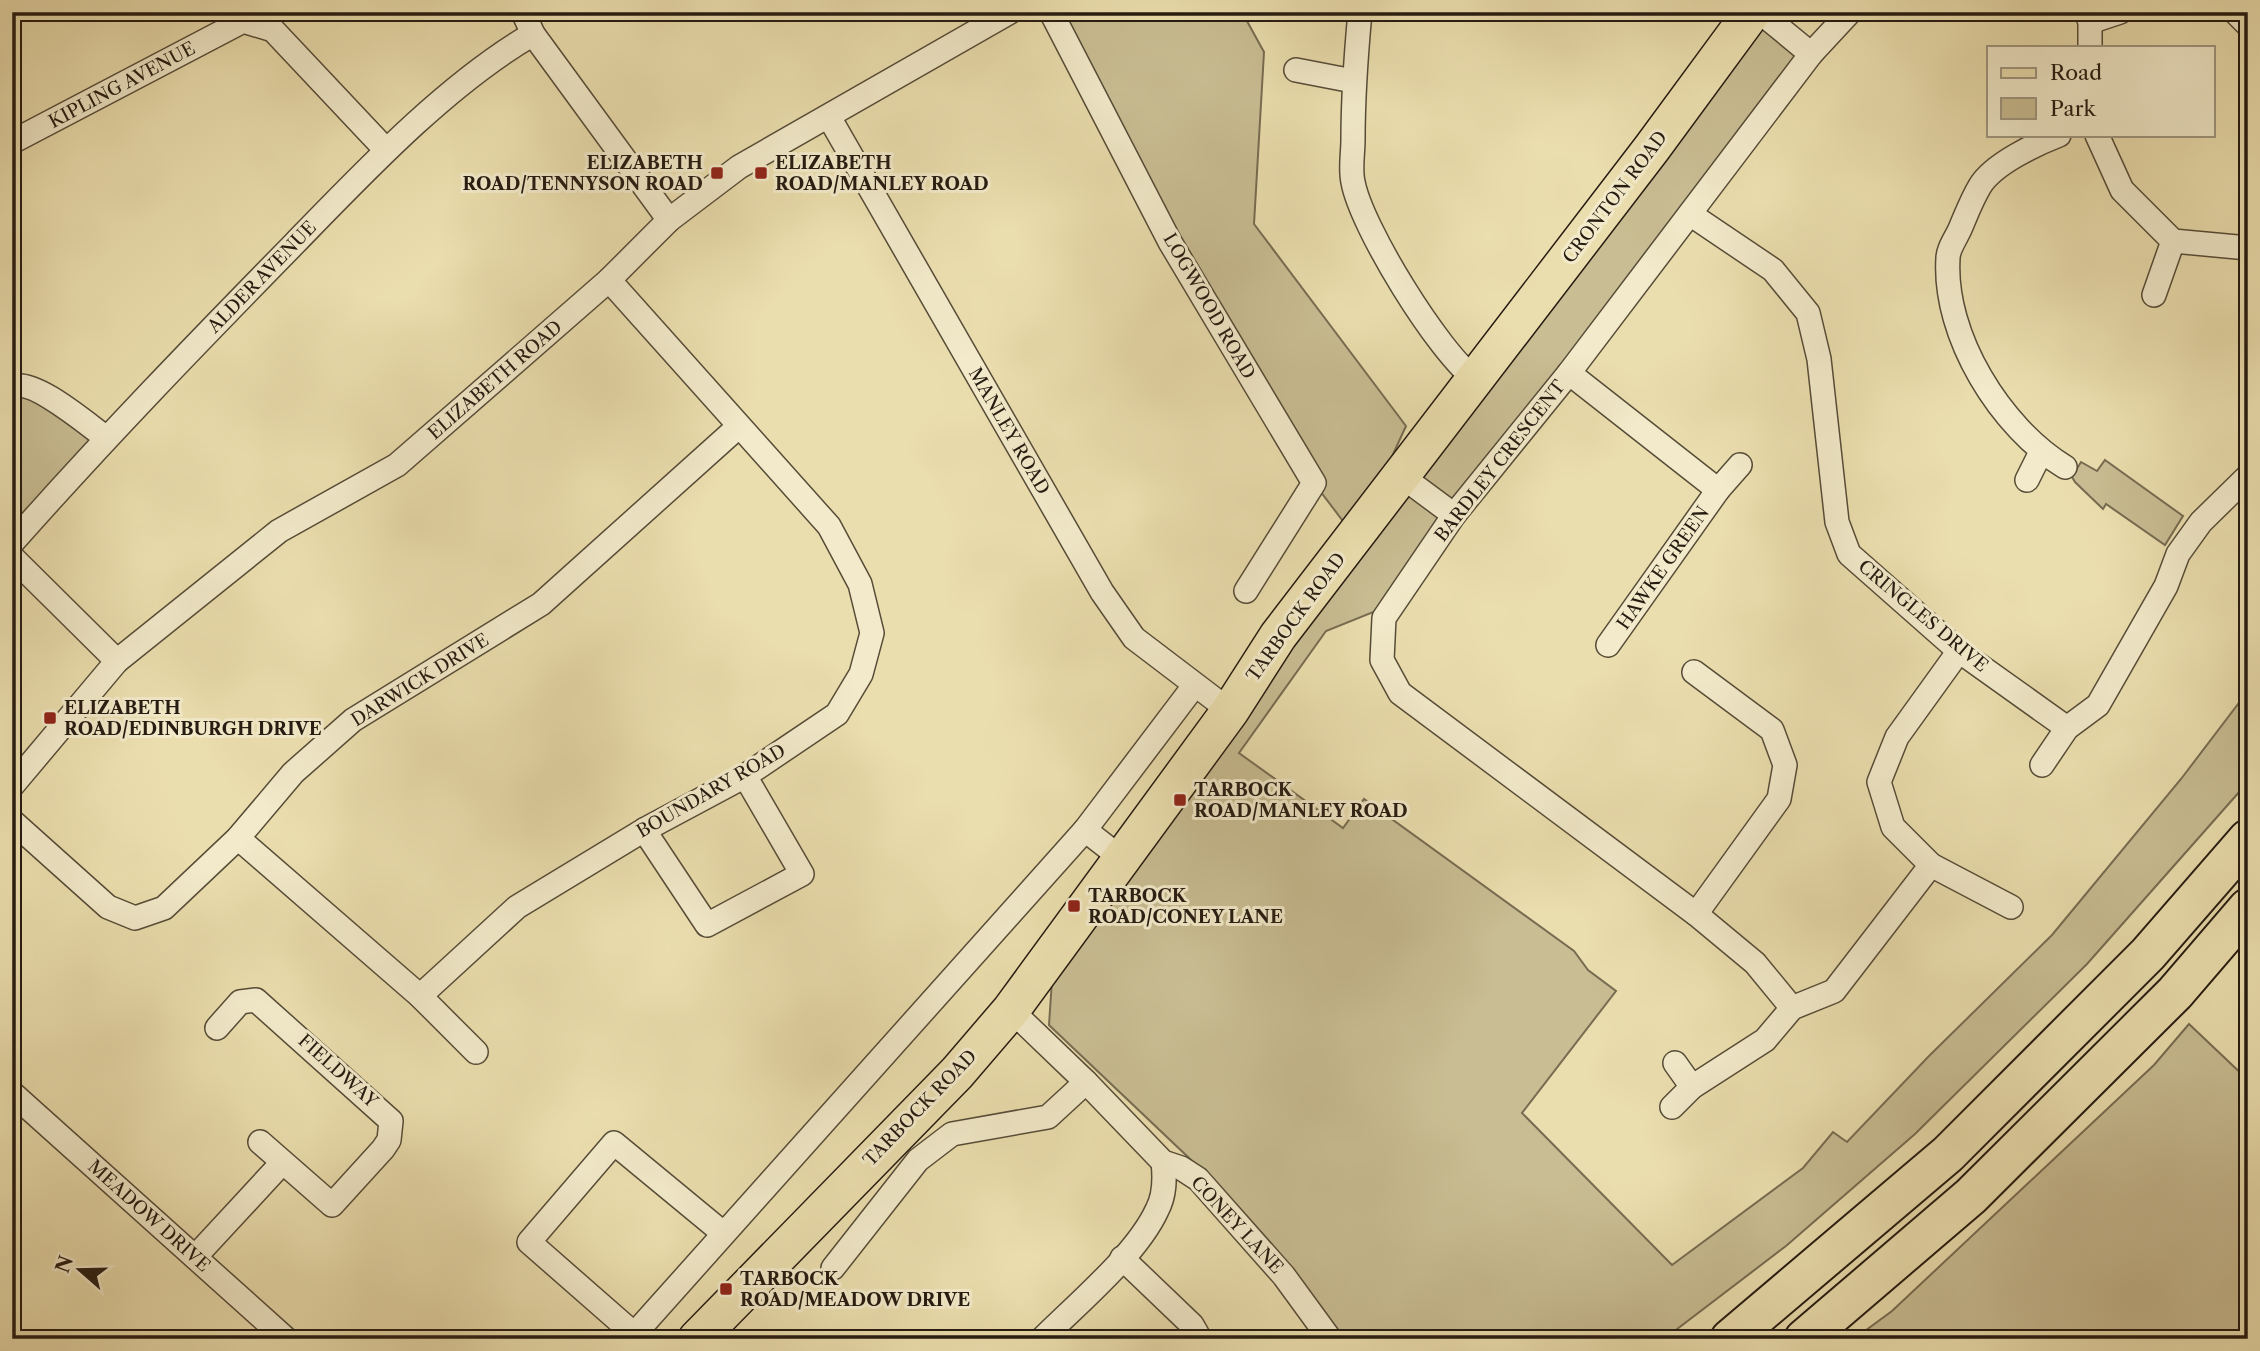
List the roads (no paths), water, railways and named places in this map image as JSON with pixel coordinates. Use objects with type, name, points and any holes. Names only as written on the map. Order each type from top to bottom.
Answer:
[{"type":"highway","points":[[1730,1339],[1948,1154],[2148,954],[2248,839]]},
{"type":"highway","points":[[1804,1339],[1971,1196],[2175,993],[2248,908]]},
{"type":"main road","name":"CRONTON ROAD","points":[[1475,379],[1752,12]]},
{"type":"main road","name":"TARBOCK ROAD","points":[[697,1339],[957,1073],[1011,1010],[1230,711],[1278,636],[1475,379]]},
{"type":"street","points":[[523,12],[533,34],[669,220]]},
{"type":"street","name":"ELIZABETH ROAD","points":[[12,786],[117,661],[279,531],[397,465],[609,280],[669,220],[739,167],[1010,12]]},
{"type":"street","name":"LOGWOOD ROAD","points":[[1051,12],[1171,242],[1314,484],[1246,591]]},
{"type":"street","points":[[1360,12],[1353,81],[1353,183],[1374,235],[1460,368],[1475,379]]},
{"type":"street","points":[[1760,12],[1811,54]]},
{"type":"street","name":"BARDLEY CRESCENT","points":[[1792,1008],[1755,963],[1696,914],[1400,693],[1382,660],[1384,618],[1454,515],[1569,373],[1811,54],[1850,12]]},
{"type":"street","points":[[2090,46],[2088,17],[2120,12]]},
{"type":"street","points":[[2235,12],[2248,25]]},
{"type":"street","name":"KIPLING AVENUE","points":[[12,142],[243,21],[273,30],[386,150]]},
{"type":"street","name":"ALDER AVENUE","points":[[12,543],[106,437],[386,150],[504,50],[533,34]]},
{"type":"street","points":[[1296,70],[1353,81]]},
{"type":"street","name":"MANLEY ROAD","points":[[830,117],[1102,592],[1134,638],[1230,711]]},
{"type":"street","points":[[2056,136],[2027,147],[1981,183],[1947,256],[1954,312],[1973,363],[2000,407],[2041,452],[2065,467]]},
{"type":"street","points":[[2097,136],[2122,190],[2173,241],[2248,248]]},
{"type":"street","name":"CRINGLES DRIVE","points":[[1689,214],[1773,270],[1808,313],[1819,359],[1837,522],[1849,554],[1959,651],[2067,728]]},
{"type":"street","points":[[2154,295],[2173,241]]},
{"type":"street","name":"BOUNDARY ROAD","points":[[420,996],[517,907],[643,830],[745,776],[837,714],[861,674],[872,633],[860,584],[829,526],[609,280]]},
{"type":"street","name":"HAWKE GREEN","points":[[1569,373],[1718,490]]},
{"type":"street","points":[[12,387],[19,384],[34,388],[106,437]]},
{"type":"street","name":"DARWICK DRIVE","points":[[12,821],[108,907],[135,918],[164,908],[239,838],[293,773],[353,720],[541,604],[738,427]]},
{"type":"street","points":[[2027,480],[2041,452]]},
{"type":"street","name":"HAWKE GREEN","points":[[1608,645],[1718,490],[1740,465]]},
{"type":"street","points":[[1400,475],[1454,515]]},
{"type":"street","points":[[2042,765],[2067,728],[2098,705],[2166,586],[2178,554],[2201,522],[2248,476]]},
{"type":"street","points":[[12,557],[117,661]]},
{"type":"street","points":[[1959,651],[1897,737],[1879,782],[1893,827],[1931,865],[2011,907]]},
{"type":"street","points":[[1694,672],[1772,730],[1785,765],[1779,799],[1696,914]]},
{"type":"street","points":[[723,1233],[614,1143],[529,1242],[632,1336],[1085,830],[1194,686]]},
{"type":"street","points":[[643,830],[707,925],[802,874],[745,776]]},
{"type":"street","points":[[1085,830],[1121,859]]},
{"type":"street","points":[[239,838],[420,996],[476,1052]]},
{"type":"street","points":[[1672,1107],[1692,1087],[1765,1040],[1792,1008],[1834,990],[1931,865]]},
{"type":"street","name":"FIELDWAY","points":[[217,1028],[240,1002],[256,1000],[381,1109],[391,1121],[389,1140],[383,1149],[332,1205],[260,1142]]},
{"type":"street","name":"CONEY LANE","points":[[1011,1010],[1087,1082],[1163,1163],[1181,1168],[1198,1179],[1284,1276],[1330,1339]]},
{"type":"street","points":[[1675,1063],[1692,1087]]},
{"type":"street","points":[[833,1268],[918,1160],[952,1134],[1048,1117],[1087,1082]]},
{"type":"street","name":"MEADOW DRIVE","points":[[12,1093],[286,1339]]},
{"type":"street","points":[[195,1257],[282,1163]]},
{"type":"street","points":[[1042,1339],[1122,1258],[1157,1212],[1163,1196],[1163,1163]]},
{"type":"street","points":[[1122,1258],[1192,1325],[1200,1339]]},
{"type":"place","name":"ELIZABETH ROAD/TENNYSON ROAD","points":[[717,173]]},
{"type":"place","name":"ELIZABETH ROAD/MANLEY ROAD","points":[[761,173]]},
{"type":"place","name":"ELIZABETH ROAD/EDINBURGH DRIVE","points":[[50,718]]},
{"type":"place","name":"TARBOCK ROAD/MANLEY ROAD","points":[[1180,800]]},
{"type":"place","name":"TARBOCK ROAD/CONEY LANE","points":[[1074,906]]},
{"type":"place","name":"TARBOCK ROAD/MEADOW DRIVE","points":[[726,1289]]}]
